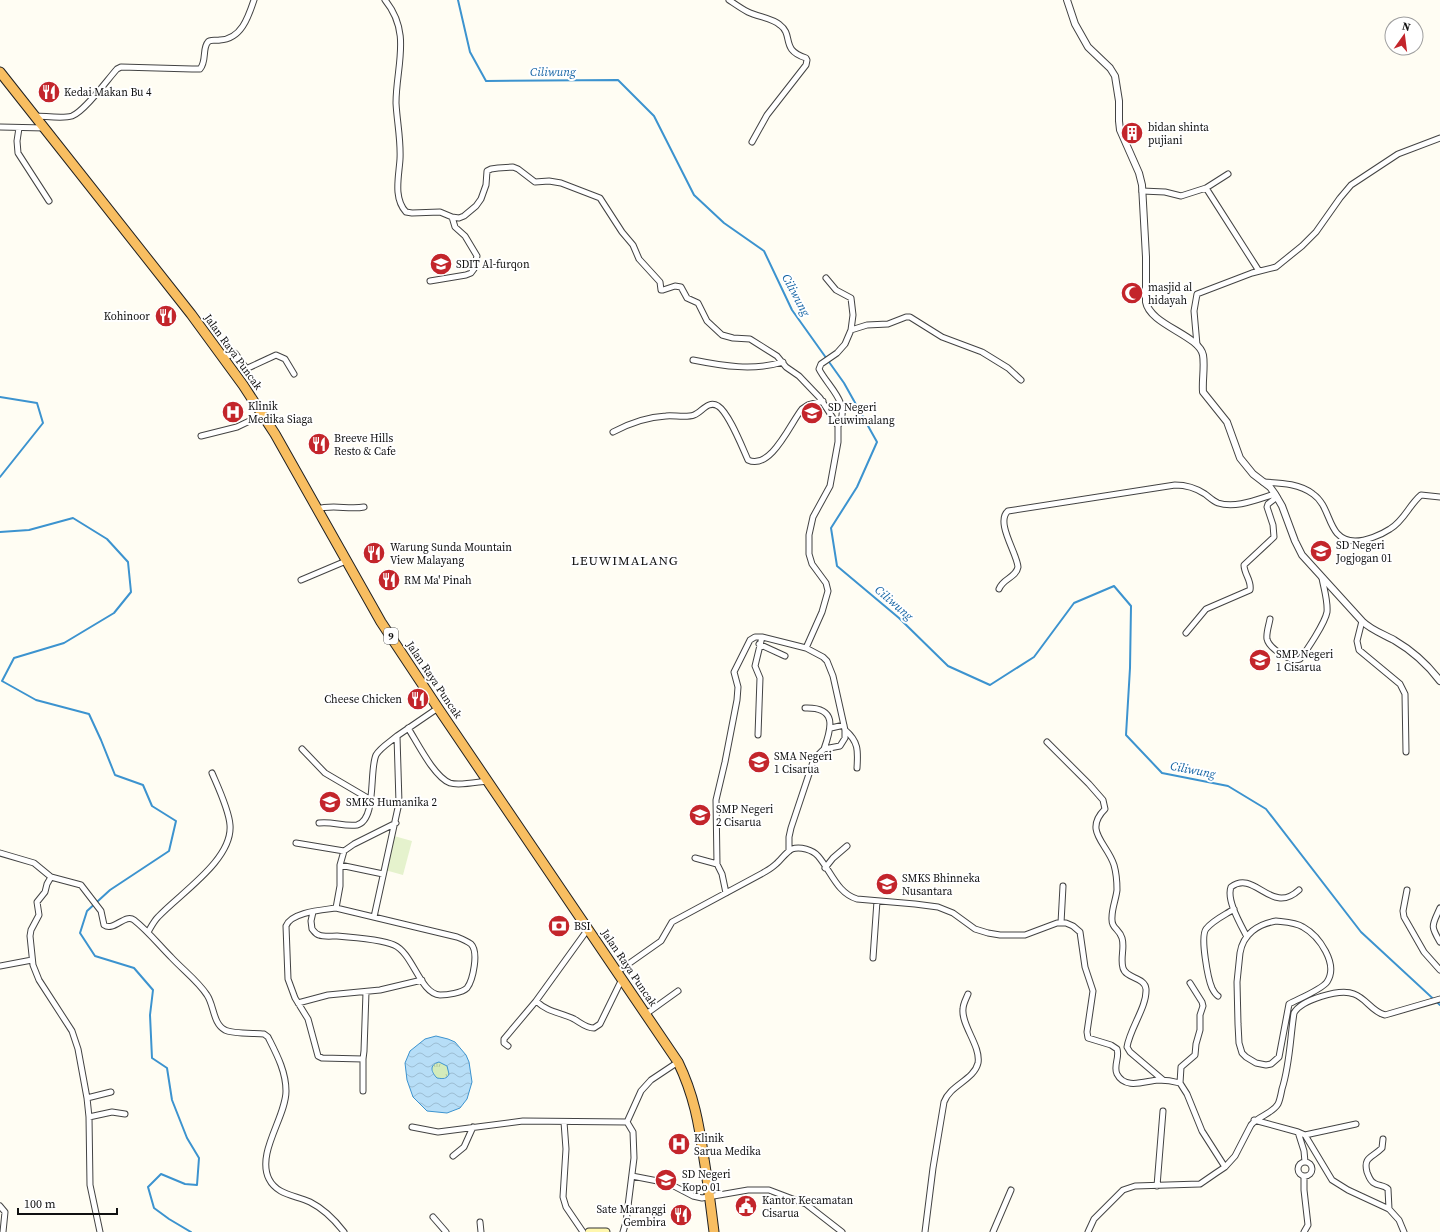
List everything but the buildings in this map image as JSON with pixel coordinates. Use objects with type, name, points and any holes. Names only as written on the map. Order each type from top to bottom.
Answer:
[{"type":"highway","name":"Jalan Raya Puncak","points":[[0,72],[182,302],[224,358],[262,415],[382,622],[438,708],[678,1062],[688,1083],[695,1107],[710,1197],[714,1232]]},
{"type":"main road","points":[[589,1232],[606,1232]]},
{"type":"street","points":[[35,116],[70,116],[76,114],[86,106],[117,69],[121,67],[192,70],[200,68],[204,61],[207,42],[210,40],[230,38],[240,31],[247,19],[254,0]]},
{"type":"street","points":[[385,0],[397,18],[401,37],[396,90],[397,129],[400,156],[398,182],[400,200],[404,209],[410,213],[440,212],[452,217],[459,218],[464,216],[476,206],[482,195],[487,171],[498,168],[515,168],[535,182],[549,181],[560,183],[595,195],[603,201],[622,232],[633,245],[638,259],[660,282],[661,290],[675,286],[681,287],[687,298],[700,305],[707,322],[718,332],[730,337],[750,339],[777,356],[786,367],[803,380],[823,401],[838,426]]},
{"type":"street","points":[[729,0],[747,12],[781,26],[785,32],[791,50],[798,56],[806,58],[807,60],[806,65],[767,115],[752,142]]},
{"type":"street","points":[[1067,0],[1075,24],[1088,47],[1110,68],[1115,76],[1119,101],[1120,130],[1139,173],[1142,190],[1146,257],[1146,305],[1151,312],[1162,321],[1197,345],[1203,354],[1203,392],[1227,422],[1240,458],[1253,474],[1270,487],[1276,496],[1282,506],[1298,549],[1302,555],[1362,622],[1406,648],[1440,681]]},
{"type":"street","points":[[0,127],[45,128]]},
{"type":"street","points":[[19,128],[17,141],[18,153],[49,201]]},
{"type":"street","points":[[1197,345],[1194,308],[1197,294],[1259,271],[1276,267],[1302,246],[1316,232],[1351,185],[1398,154],[1440,138]]},
{"type":"street","points":[[1142,190],[1165,192],[1181,196],[1206,188],[1228,174]]},
{"type":"street","points":[[1206,188],[1259,271]]},
{"type":"street","points":[[430,281],[471,273],[476,262],[477,256],[471,245],[455,226],[452,217]]},
{"type":"street","points":[[806,648],[822,612],[828,591],[826,583],[812,564],[809,554],[809,535],[813,517],[826,496],[832,478],[838,442],[838,426],[842,418],[840,403],[836,394],[820,370],[821,364],[837,353],[845,344],[851,330],[853,315],[851,298],[836,290],[826,278]]},
{"type":"street","points":[[851,330],[867,325],[888,324],[906,317],[910,317],[942,337],[982,352],[1008,368],[1021,380]]},
{"type":"street","points":[[224,358],[235,353],[246,368],[248,368],[276,354],[285,359],[294,374]]},
{"type":"street","points":[[693,360],[732,367],[767,366],[783,362]]},
{"type":"street","points":[[613,432],[646,418],[665,416],[694,416],[708,405],[714,405],[721,409],[727,417],[748,460],[756,462],[766,457],[778,447],[802,409],[808,405],[823,401]]},
{"type":"street","points":[[201,436],[237,427],[262,415]]},
{"type":"street","points":[[1263,482],[1290,485],[1311,492],[1322,504],[1339,536],[1348,540],[1365,540],[1390,530],[1401,520],[1421,495],[1440,497]]},
{"type":"street","points":[[999,589],[1002,583],[1016,573],[1018,567],[1004,524],[1004,518],[1008,510],[1180,485],[1194,488],[1216,502],[1228,505],[1276,496]]},
{"type":"street","points":[[1186,633],[1206,609],[1250,590],[1251,586],[1244,565],[1274,537],[1273,525],[1267,507],[1276,496]]},
{"type":"street","points":[[317,508],[329,506],[364,507]]},
{"type":"street","points":[[301,580],[346,561]]},
{"type":"street","points":[[1270,619],[1267,636],[1268,642],[1288,658],[1294,660],[1300,658],[1320,627],[1326,614],[1327,606],[1322,577]]},
{"type":"street","points":[[1362,622],[1357,641],[1360,650],[1400,684],[1405,694],[1406,752]]},
{"type":"street","points":[[726,893],[722,874],[717,864],[716,800],[726,762],[737,700],[738,687],[734,672],[750,640],[755,637],[762,637],[806,648],[821,655],[827,661],[845,728],[845,738],[840,746],[824,749]]},
{"type":"street","points":[[758,735],[760,678],[755,666],[759,644],[762,637]]},
{"type":"street","points":[[759,644],[785,656]]},
{"type":"street","points":[[320,823],[341,825],[358,824],[365,817],[371,800],[373,768],[377,755],[397,736],[438,708]]},
{"type":"street","points":[[789,851],[789,837],[791,828],[810,768],[814,759],[824,749],[831,728],[830,721],[826,714],[812,708],[805,708]]},
{"type":"street","points":[[408,728],[428,761],[438,774],[446,780],[455,784],[487,780]]},
{"type":"street","points":[[831,728],[845,728],[851,735],[856,744],[857,768]]},
{"type":"street","points":[[374,917],[396,823],[399,803],[397,736]]},
{"type":"street","points":[[1047,742],[1103,800],[1105,809],[1100,814],[1096,822],[1095,829],[1114,866],[1117,889],[1112,917],[1113,927],[1121,936],[1124,945],[1122,961],[1123,969],[1127,975],[1143,982],[1146,987],[1146,996],[1128,1039],[1127,1047],[1130,1052],[1163,1080]]},
{"type":"street","points":[[302,749],[325,773],[371,800]]},
{"type":"street","points":[[148,932],[159,916],[190,888],[216,861],[228,840],[230,822],[212,773]]},
{"type":"street","points":[[336,908],[340,886],[340,865],[344,851],[354,844],[396,823]]},
{"type":"street","points":[[296,842],[344,851]]},
{"type":"street","points":[[825,868],[833,858],[847,846]]},
{"type":"street","points":[[536,1001],[551,1012],[572,1018],[590,1028],[594,1028],[600,1024],[619,976],[661,941],[672,922],[775,866],[789,851],[796,849],[810,851],[818,856],[836,882],[850,896],[859,900],[938,907],[953,913],[975,929],[1000,935],[1025,935],[1050,924],[1061,923],[1076,927],[1081,936],[1085,967],[1093,991],[1087,1032],[1088,1038],[1111,1045],[1117,1049],[1118,1054],[1116,1072],[1119,1077],[1124,1080],[1134,1084],[1163,1080],[1180,1083]]},
{"type":"street","points":[[0,853],[34,863],[51,877],[81,885],[101,911],[104,925],[106,926],[109,927],[131,918],[148,932],[207,994],[217,1020],[222,1028],[229,1031],[264,1034],[268,1036],[281,1064],[285,1079],[286,1093],[267,1152],[266,1168],[268,1177],[275,1187],[281,1191],[309,1202],[326,1212],[344,1232]]},
{"type":"street","points":[[695,858],[717,864]]},
{"type":"street","points":[[340,865],[384,874]]},
{"type":"street","points":[[51,877],[45,892],[37,902],[39,915],[30,933],[32,960],[34,971],[38,980],[74,1034],[78,1049],[89,1117],[90,1185],[100,1232]]},
{"type":"street","points":[[1247,937],[1234,909],[1230,890],[1233,885],[1238,884],[1255,886],[1272,896],[1281,899],[1290,897],[1299,890]]},
{"type":"street","points":[[1061,923],[1063,886]]},
{"type":"street","points":[[1407,890],[1403,911],[1404,917],[1424,952],[1433,964],[1440,970]]},
{"type":"street","points":[[873,958],[876,901]]},
{"type":"street","points":[[313,912],[311,926],[316,934],[320,936],[345,937],[394,945],[401,949],[427,988],[437,994],[452,994],[466,988],[475,964],[475,956],[472,946],[466,941],[457,937],[336,908],[313,912],[288,921],[286,926],[288,979],[298,1003],[308,1020],[318,1056],[322,1058],[363,1059]]},
{"type":"street","points":[[1440,908],[1433,926],[1433,930],[1440,942]]},
{"type":"street","points":[[1218,996],[1214,992],[1212,986],[1204,945],[1204,934],[1205,930],[1214,921],[1234,909]]},
{"type":"street","points":[[1283,922],[1299,925],[1308,930],[1322,945],[1327,953],[1330,963],[1329,977],[1325,984],[1289,1004],[1279,1057],[1271,1064],[1259,1064],[1246,1057],[1242,1053],[1239,1043],[1237,1008],[1238,968],[1240,949],[1247,937],[1255,928],[1266,923],[1283,922]]},
{"type":"street","points":[[508,1046],[504,1043],[504,1039],[536,1001],[588,929]]},
{"type":"street","points":[[0,966],[32,960]]},
{"type":"street","points":[[298,1003],[328,995],[366,992],[422,980]]},
{"type":"street","points":[[1190,984],[1203,1006],[1200,1015],[1200,1030],[1195,1055],[1181,1067],[1180,1083],[1187,1094],[1202,1131],[1225,1167]]},
{"type":"street","points":[[646,1014],[678,991]]},
{"type":"street","points":[[363,1091],[366,992]]},
{"type":"street","points":[[1088,1232],[1094,1220],[1123,1190],[1135,1186],[1200,1184],[1225,1167],[1235,1156],[1254,1120],[1269,1112],[1278,1104],[1286,1079],[1290,1059],[1294,1013],[1298,1008],[1310,1000],[1350,992],[1357,995],[1378,1013],[1385,1015],[1440,999]]},
{"type":"street","points":[[925,1232],[933,1168],[944,1102],[948,1093],[974,1072],[977,1064],[978,1054],[962,1010],[968,994]]},
{"type":"street","points":[[1279,1057],[1290,1059]]},
{"type":"street","points":[[627,1122],[641,1091],[651,1080],[678,1062]]},
{"type":"street","points":[[87,1098],[111,1092]]},
{"type":"street","points":[[1157,1186],[1163,1111]]},
{"type":"street","points":[[89,1117],[112,1112],[125,1114]]},
{"type":"street","points":[[1254,1120],[1305,1135],[1356,1124]]},
{"type":"street","points":[[412,1127],[438,1132],[523,1121],[627,1122]]},
{"type":"street","points":[[564,1122],[566,1149],[563,1197],[566,1207],[583,1232]]},
{"type":"street","points":[[623,1232],[626,1222],[634,1158],[633,1132],[627,1122]]},
{"type":"street","points":[[453,1156],[464,1147],[473,1127]]},
{"type":"street","points":[[1298,1132],[1304,1151],[1305,1162]]},
{"type":"street","points":[[1305,1135],[1332,1180],[1348,1190],[1390,1209],[1399,1220],[1404,1232]]},
{"type":"street","points":[[1383,1139],[1382,1148],[1367,1159],[1366,1165],[1372,1182],[1388,1189],[1390,1209]]},
{"type":"street","points":[[1305,1162],[1310,1164],[1312,1171],[1309,1175],[1304,1177],[1300,1175],[1297,1170],[1298,1165],[1305,1162]]},
{"type":"street","points":[[632,1176],[668,1183],[693,1196],[702,1198],[748,1190],[769,1190],[806,1204],[842,1232]]},
{"type":"street","points":[[1304,1177],[1308,1225],[1304,1232]]},
{"type":"street","points":[[993,1232],[1011,1190]]},
{"type":"street","points":[[0,1206],[5,1212],[3,1232]]},
{"type":"street","points":[[433,1217],[446,1232]]},
{"type":"street","points":[[480,1222],[482,1232]]},
{"type":"green space","points":[[394,836],[412,841],[403,875],[385,870]]},
{"type":"green space","points":[[439,1062],[447,1066],[449,1069],[450,1072],[447,1077],[437,1078],[434,1073],[432,1067]]},
{"type":"water","points":[[436,1036],[448,1039],[455,1042],[466,1055],[469,1062],[472,1082],[467,1099],[460,1108],[447,1113],[427,1111],[413,1097],[407,1080],[405,1063],[410,1051],[425,1039]],"holes":[[[439,1062],[447,1066],[448,1076],[444,1078],[437,1078],[432,1069],[433,1065]]]},
{"type":"waterway","name":"Ciliwung","points":[[458,0],[470,52],[486,81],[618,80],[654,116],[694,195],[724,223],[764,251],[792,310],[844,383],[877,442],[857,487],[831,528],[837,566],[899,618],[948,666],[990,685],[1034,657],[1074,603],[1114,586],[1131,606],[1130,668],[1126,735],[1162,773],[1228,786],[1266,809],[1361,932],[1440,1005]]},
{"type":"waterway","points":[[0,397],[37,403],[43,423],[0,477]]},
{"type":"waterway","points":[[0,532],[29,530],[73,518],[107,539],[128,562],[131,592],[114,613],[64,643],[14,658],[2,681],[36,700],[89,714],[115,775],[143,785],[152,806],[176,821],[169,851],[110,890],[87,911],[80,933],[95,956],[134,968],[153,990],[150,1015],[152,1058],[167,1068],[172,1100],[187,1138],[199,1158],[197,1185],[185,1184],[161,1174],[148,1187],[154,1208],[191,1232]]},
{"type":"place","name":"Kedai Makan Bu 4","points":[[49,92]]},
{"type":"place","name":"bidan shinta pujiani","points":[[1132,133]]},
{"type":"place","name":"SDIT Al-furqon","points":[[441,264]]},
{"type":"place","name":"masjid al hidayah","points":[[1132,293]]},
{"type":"place","name":"Kohinoor","points":[[166,316]]},
{"type":"place","name":"Klinik Medika Siaga","points":[[233,412]]},
{"type":"place","name":"SD Negeri Leuwimalang","points":[[812,413]]},
{"type":"place","name":"Breeve Hills Resto & Cafe","points":[[319,444]]},
{"type":"place","name":"SD Negeri Jogjogan 01","points":[[1321,551]]},
{"type":"place","name":"Warung Sunda Mountain View Malayang","points":[[374,553]]},
{"type":"place","name":"RM Ma' Pinah","points":[[389,580]]},
{"type":"place","name":"SMP Negeri 1 Cisarua","points":[[1260,660]]},
{"type":"place","name":"Cheese Chicken","points":[[418,699]]},
{"type":"place","name":"SMA Negeri 1 Cisarua","points":[[759,762]]},
{"type":"place","name":"SMKS Humanika 2","points":[[330,802]]},
{"type":"place","name":"SMP Negeri 2 Cisarua","points":[[700,815]]},
{"type":"place","name":"SMKS Bhinneka Nusantara","points":[[887,884]]},
{"type":"place","name":"BSI","points":[[559,926]]},
{"type":"place","name":"Klinik Sarua Medika","points":[[679,1144]]},
{"type":"place","name":"SD Negeri Kopo 01","points":[[666,1180]]},
{"type":"place","name":"Kantor Kecamatan Cisarua","points":[[746,1206]]},
{"type":"place","name":"Sate Maranggi Gembira","points":[[681,1215]]},
{"type":"district","name":"LEUWIMALANG","points":[[625,560]]}]
